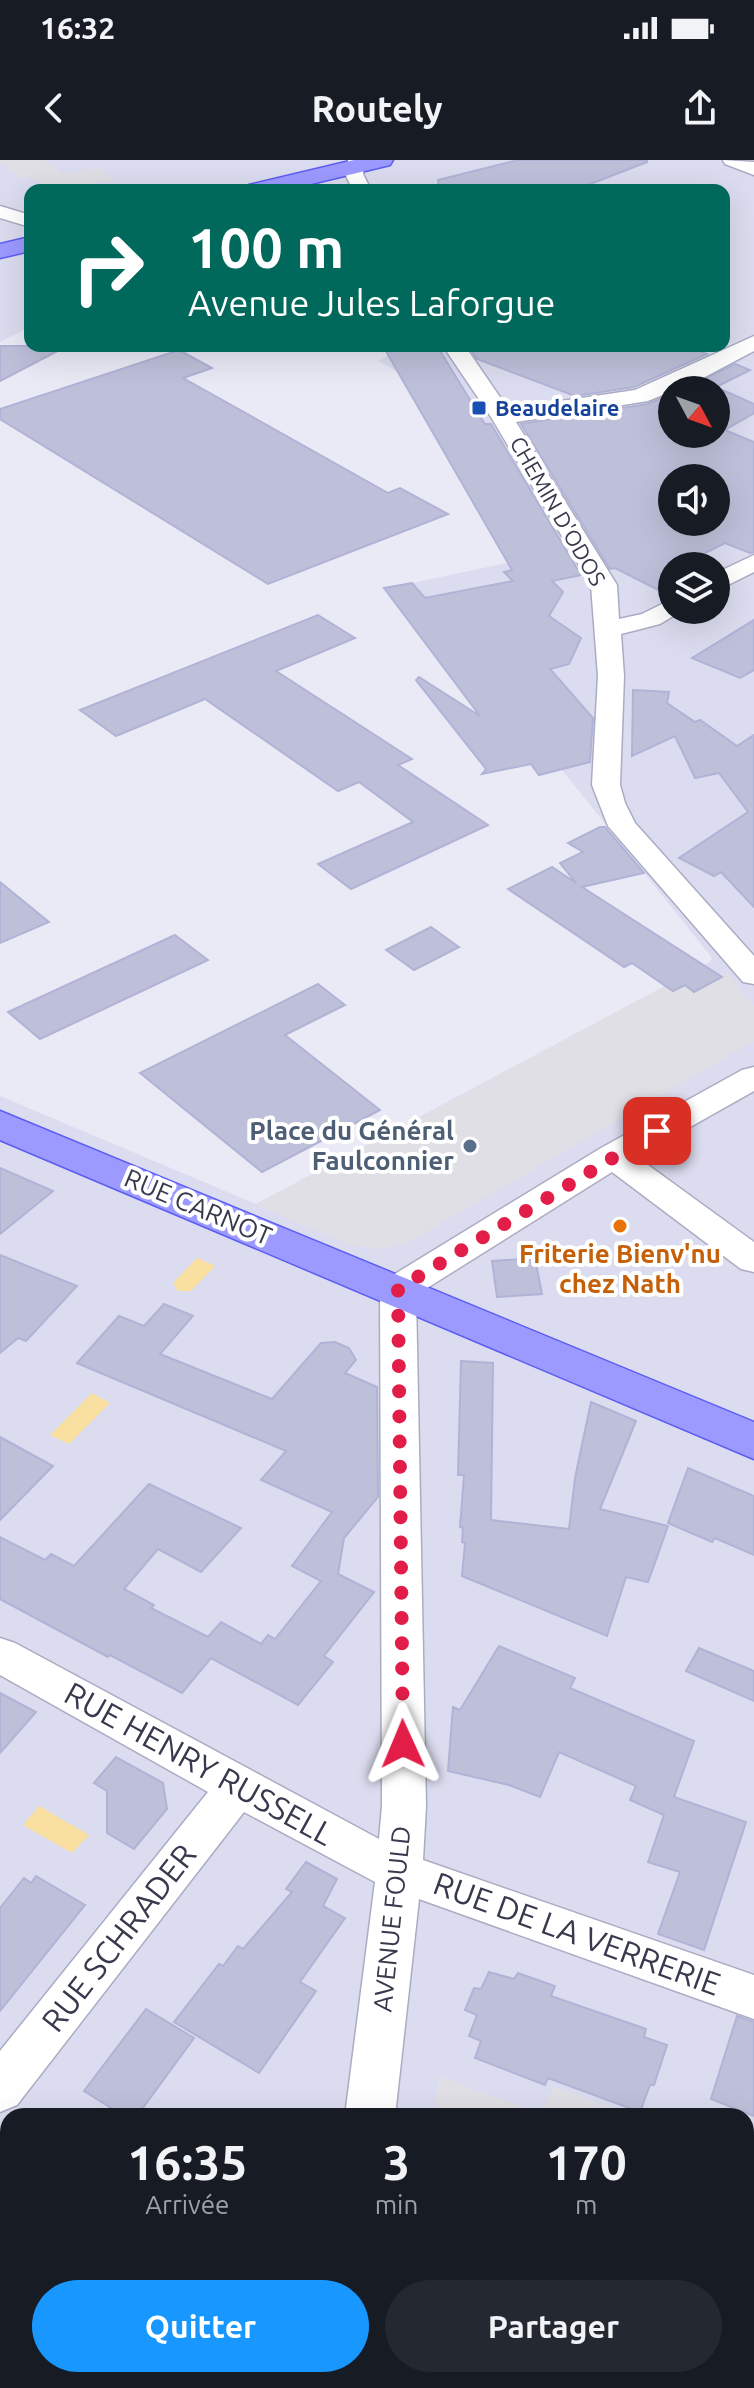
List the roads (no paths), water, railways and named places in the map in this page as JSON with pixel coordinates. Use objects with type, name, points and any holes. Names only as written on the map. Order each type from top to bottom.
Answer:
[{"type":"main road","points":[[292,184],[357,173],[382,160]]},
{"type":"main road","points":[[313,184],[409,161]]},
{"type":"main road","points":[[0,251],[24,245]]},
{"type":"main road","points":[[0,259],[24,253]]},
{"type":"main road","name":"RUE CARNOT","points":[[0,1124],[754,1441]]},
{"type":"street","points":[[732,160],[754,169]]},
{"type":"street","points":[[0,212],[24,219]]},
{"type":"street","points":[[502,417],[640,396],[693,374],[754,342]]},
{"type":"street","name":"CHEMIN D'ODOS","points":[[458,352],[502,417],[604,585],[609,614],[607,630],[611,676],[606,785],[611,803],[622,826],[754,975]]},
{"type":"street","points":[[730,575],[754,562]]},
{"type":"street","points":[[607,630],[658,615]]},
{"type":"street","points":[[398,1289],[613,1156],[754,1077]]},
{"type":"street","points":[[613,1156],[754,1260]]},
{"type":"street","name":"AVENUE FOULD","points":[[371,2108],[404,1806],[398,1289]]},
{"type":"street","name":"RUE HENRY RUSSELL","points":[[0,1655],[399,1872]]},
{"type":"street","name":"RUE SCHRADER","points":[[0,2089],[238,1787]]},
{"type":"street","name":"RUE DE LA VERRERIE","points":[[399,1872],[754,1997]]},
{"type":"place","name":"Beaudelaire","points":[[479,408]]},
{"type":"place","name":"Place du Général Faulconnier","points":[[470,1146]]},
{"type":"place","name":"Friterie Bienv'nu chez Nath","points":[[620,1226]]}]
